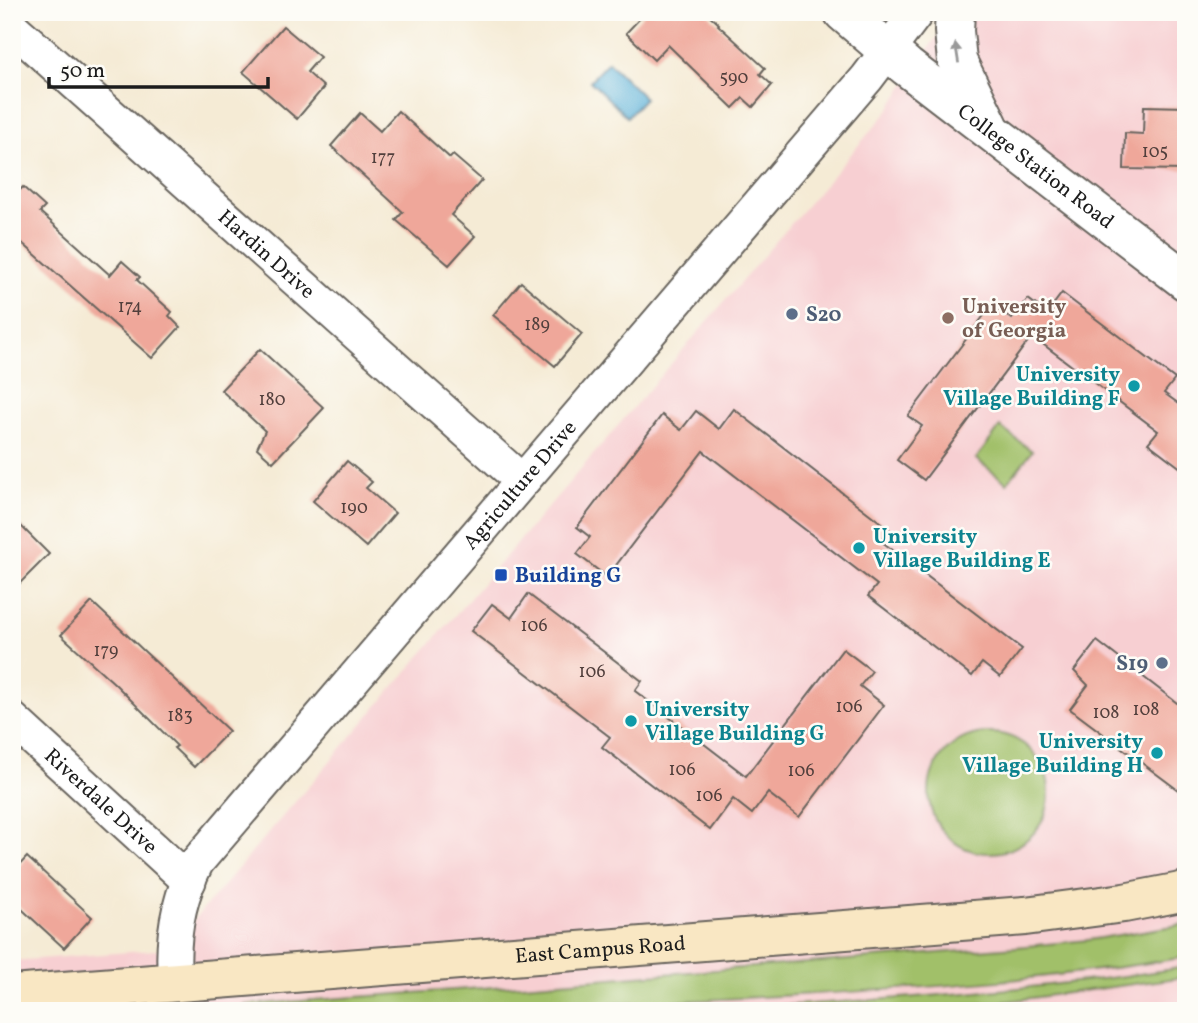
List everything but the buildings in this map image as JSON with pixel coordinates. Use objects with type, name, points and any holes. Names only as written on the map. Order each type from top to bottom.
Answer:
[{"type":"main road","name":"East Campus Road","points":[[12,995],[1025,916],[1124,903],[1186,891]]},
{"type":"street","name":"College Station Road","points":[[843,12],[887,51],[1186,281]]},
{"type":"street","name":"Agriculture Drive","points":[[175,982],[173,955],[176,928],[189,881],[198,862],[858,88],[917,12]]},
{"type":"street","points":[[955,12],[957,61],[993,134]]},
{"type":"street","name":"Hardin Drive","points":[[12,27],[522,481]]},
{"type":"street","name":"Riverdale Drive","points":[[12,719],[189,881]]},
{"type":"shaded area","name":"University of Georgia","points":[[961,12],[1186,12],[1186,1011],[12,1011],[12,961],[169,949],[887,112],[932,43]]},
{"type":"green space","points":[[1000,427],[1032,451],[1007,483],[976,459]]},
{"type":"green space","points":[[989,733],[1012,738],[1031,751],[1044,770],[1049,793],[1044,816],[1031,835],[1012,848],[989,853],[966,848],[947,835],[934,816],[929,793],[934,770],[947,751],[966,738]]},
{"type":"green space","points":[[1186,924],[1186,957],[991,982],[588,1005],[241,1011],[245,1005],[1016,947],[1088,940]]},
{"type":"green space","points":[[1186,967],[1186,977],[1009,1001],[905,1011],[695,1011],[1002,990]]},
{"type":"water","points":[[608,62],[645,98],[627,117],[590,81]]},
{"type":"place","name":"S20","points":[[792,314]]},
{"type":"place","name":"University of Georgia","points":[[948,318]]},
{"type":"place","name":"University Village Building F","points":[[1134,386]]},
{"type":"place","name":"University Village Building E","points":[[859,548]]},
{"type":"place","name":"Building G","points":[[501,575]]},
{"type":"place","name":"S19","points":[[1162,663]]},
{"type":"place","name":"University Village Building G","points":[[631,721]]},
{"type":"place","name":"University Village Building H","points":[[1157,753]]}]
